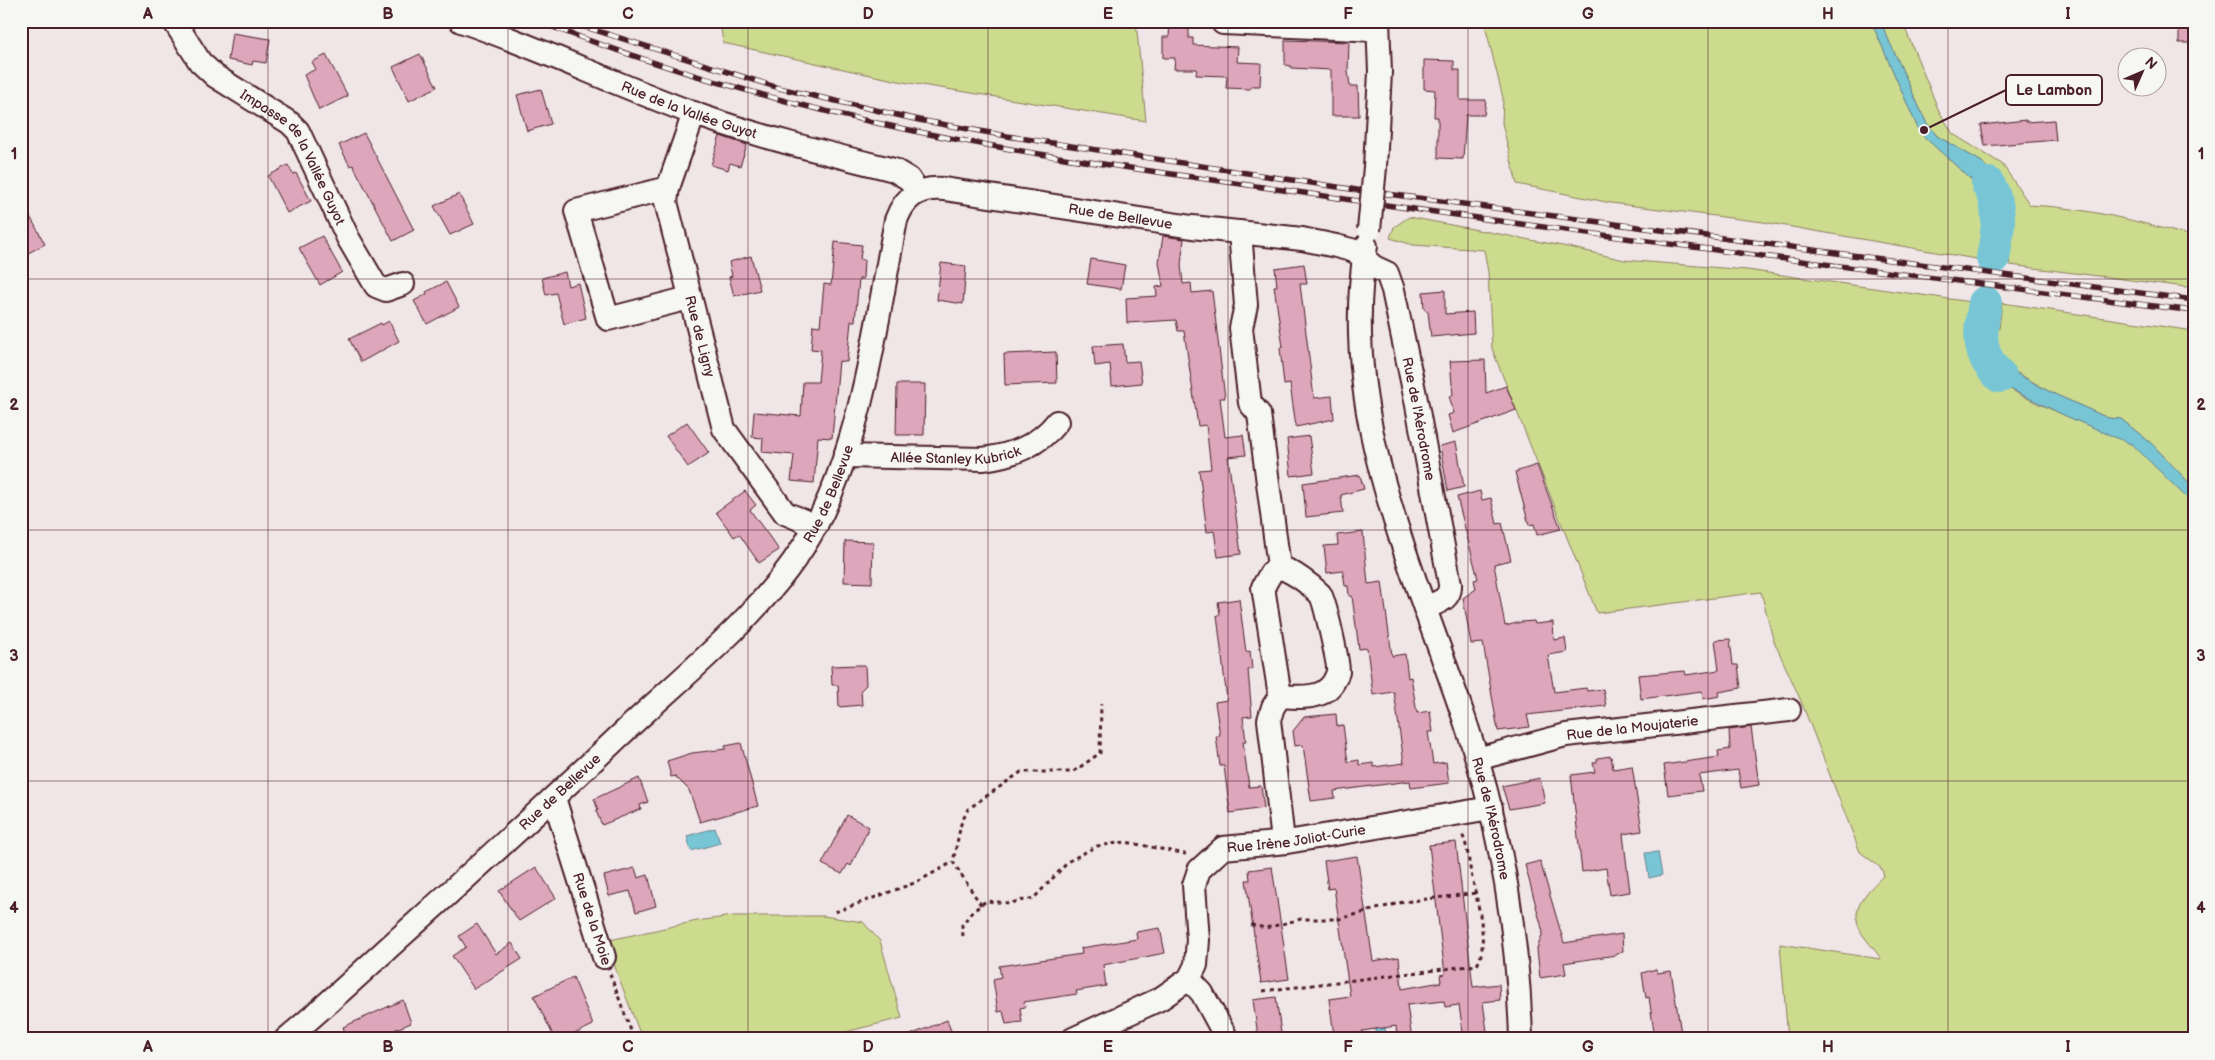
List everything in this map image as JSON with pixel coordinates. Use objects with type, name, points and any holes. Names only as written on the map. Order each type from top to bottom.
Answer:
[{"type":"street","name":"Impasse de la Vallée Guyot","points":[[174,21],[200,62],[214,76],[290,123],[298,131],[348,238],[376,286],[386,290],[403,284]]},
{"type":"street","name":"Rue de la Vallée Guyot","points":[[462,21],[522,42],[694,113],[753,133],[894,170],[909,179],[917,191]]},
{"type":"street","points":[[1223,23],[1378,26]]},
{"type":"street","name":"Rue de l'Aérodrome","points":[[1378,26],[1380,72],[1375,167],[1360,296],[1360,334],[1369,421],[1390,512],[1477,759],[1491,808],[1505,877],[1517,956],[1522,1039]]},
{"type":"street","name":"Rue de Ligny","points":[[694,113],[668,188],[666,202],[724,429],[786,513],[816,526]]},
{"type":"street","points":[[668,188],[576,211],[608,319],[689,298]]},
{"type":"street","name":"Rue de Bellevue","points":[[286,1039],[554,798],[760,602],[802,550],[830,498],[845,456],[861,396],[896,220],[903,205],[917,191],[930,188],[944,189],[1192,227],[1336,246],[1355,251],[1364,258]]},
{"type":"street","points":[[1240,232],[1246,305],[1241,328],[1250,403],[1259,414],[1279,567]]},
{"type":"street","name":"Rue de l'Aérodrome","points":[[1364,258],[1374,267],[1387,273],[1393,290],[1416,400],[1450,584],[1450,593],[1447,598],[1425,608]]},
{"type":"street","name":"Allée Stanley Kubrick","points":[[845,456],[982,459],[997,457],[1041,440],[1057,422]]},
{"type":"street","points":[[1280,696],[1310,695],[1325,691],[1334,681],[1338,670],[1325,604],[1320,594],[1288,569],[1279,567],[1271,573],[1263,587],[1280,696],[1273,707],[1269,720],[1283,841]]},
{"type":"street","name":"Rue de la Moujaterie","points":[[1477,759],[1566,735],[1789,710]]},
{"type":"street","name":"Rue de la Moie","points":[[554,798],[604,957]]},
{"type":"street","name":"Rue Irène Joliot-Curie","points":[[1189,979],[1196,965],[1198,940],[1194,885],[1199,870],[1223,848],[1283,841],[1491,808]]},
{"type":"street","points":[[1067,1035],[1160,999],[1189,979],[1202,993],[1226,1039]]},
{"type":"path","points":[[980,905],[953,862],[961,824],[968,809],[1021,772],[1073,772],[1100,753],[1101,704]]},
{"type":"path","points":[[1264,991],[1477,965],[1482,956],[1477,893],[1471,872],[1468,844],[1460,832],[1458,814]]},
{"type":"path","points":[[963,936],[962,925],[980,905],[986,901],[1010,903],[1034,898],[1069,861],[1097,846],[1126,842],[1190,856],[1186,861]]},
{"type":"path","points":[[835,912],[917,882],[953,862]]},
{"type":"path","points":[[1251,925],[1266,928],[1301,919],[1339,919],[1403,902],[1477,893]]},
{"type":"path","name":"Rue de la Moie","points":[[604,957],[634,1039]]},
{"type":"path","points":[[1042,1039],[1067,1035]]},
{"type":"green space","points":[[720,21],[1136,21],[1146,121],[903,82],[723,43]]},
{"type":"green space","points":[[1484,21],[1871,21],[1920,133],[1975,183],[1993,226],[1976,259],[1763,222],[1611,203],[1517,184],[1502,123],[1503,98]]},
{"type":"green space","points":[[1880,21],[1902,21],[1939,111],[1953,134],[2002,164],[2030,205],[2093,212],[2194,237],[2194,288],[2010,265],[2005,228],[2011,214],[1982,162],[1937,136],[1926,122]]},
{"type":"green space","points":[[1409,217],[1573,248],[1624,260],[1747,270],[1971,302],[1972,335],[1975,351],[1980,365],[1990,375],[2026,398],[2131,444],[2145,455],[2194,505],[2194,1039],[1788,1039],[1780,944],[1881,959],[1860,930],[1857,914],[1862,900],[1884,875],[1881,868],[1860,852],[1801,701],[1773,639],[1761,592],[1597,613],[1492,349],[1488,272],[1484,250],[1413,245],[1390,238],[1394,227]]},
{"type":"green space","points":[[2002,303],[2194,331],[2194,488],[2152,444],[2121,419],[2108,418],[2050,392],[1997,361],[1990,337],[1999,329]]},
{"type":"green space","points":[[733,916],[823,916],[863,922],[880,941],[902,1018],[817,1039],[642,1039],[605,941],[697,921]]},
{"type":"water","points":[[1871,21],[1880,21],[1926,122],[1937,136],[1982,162],[2006,191],[2011,214],[2005,228],[1993,226],[1975,183],[1920,133]]},
{"type":"water","points":[[1972,334],[1990,337],[1997,361],[2003,366],[2050,392],[2108,418],[2121,419],[2152,444],[2194,488],[2194,505],[2133,445],[2066,416],[2000,384],[1981,368],[1974,352]]},
{"type":"water","points":[[715,828],[720,843],[691,851],[687,836]]},
{"type":"water","points":[[1658,852],[1662,875],[1649,878],[1645,853]]},
{"type":"water","points":[[1385,1028],[1387,1039],[1376,1039],[1375,1029]]},
{"type":"building","points":[[1170,21],[1189,21],[1189,38],[1193,38],[1193,45],[1238,47],[1237,62],[1261,63],[1260,86],[1251,86],[1250,89],[1226,88],[1227,76],[1196,75],[1197,69],[1174,69],[1175,58],[1163,58],[1163,37],[1169,37]]},
{"type":"building","points":[[2179,21],[2194,21],[2194,43],[2179,43]]},
{"type":"building","points":[[232,33],[270,39],[266,63],[253,61],[252,65],[228,60]]},
{"type":"building","points":[[1285,40],[1349,42],[1348,71],[1350,86],[1358,86],[1359,116],[1331,116],[1331,70],[1291,68],[1291,66],[1285,65]]},
{"type":"building","points":[[420,54],[437,87],[409,101],[393,67]]},
{"type":"building","points":[[326,55],[348,96],[319,110],[304,75],[316,69],[312,62]]},
{"type":"building","points":[[1424,60],[1454,61],[1454,70],[1460,70],[1460,100],[1486,100],[1484,115],[1466,115],[1463,159],[1438,158],[1438,117],[1434,117],[1435,90],[1424,89]]},
{"type":"building","points":[[541,89],[551,124],[527,131],[517,95]]},
{"type":"building","points":[[2026,120],[2026,122],[2054,120],[2056,140],[1985,146],[1981,125]]},
{"type":"building","points":[[364,133],[414,230],[393,241],[353,165],[350,166],[339,145]]},
{"type":"building","points":[[720,136],[747,145],[740,166],[730,163],[728,170],[711,165]]},
{"type":"building","points":[[288,165],[293,174],[296,173],[311,201],[287,213],[268,176]]},
{"type":"building","points":[[459,194],[474,224],[450,235],[434,206]]},
{"type":"building","points":[[21,200],[45,244],[21,257]]},
{"type":"building","points":[[322,236],[342,272],[320,285],[299,248]]},
{"type":"building","points":[[1163,236],[1184,239],[1181,265],[1183,284],[1191,283],[1192,293],[1212,291],[1225,398],[1220,398],[1225,437],[1243,435],[1246,455],[1228,457],[1241,554],[1218,557],[1214,531],[1207,532],[1199,470],[1211,469],[1206,425],[1198,426],[1184,331],[1178,331],[1176,320],[1127,323],[1126,298],[1157,296],[1156,287],[1163,286],[1159,262]]},
{"type":"building","points":[[835,242],[862,245],[860,259],[864,260],[863,279],[859,279],[855,321],[851,321],[847,362],[839,361],[832,438],[818,437],[814,483],[791,481],[794,455],[762,452],[763,438],[752,437],[754,412],[801,416],[803,382],[818,382],[821,350],[811,349],[813,325],[820,326],[824,284],[831,285]]},
{"type":"building","points":[[751,256],[760,290],[734,296],[729,277],[732,276],[729,262]]},
{"type":"building","points":[[1091,259],[1125,265],[1121,289],[1087,284]]},
{"type":"building","points":[[941,263],[966,266],[963,304],[937,300]]},
{"type":"building","points":[[1304,264],[1307,284],[1300,284],[1314,398],[1332,396],[1334,419],[1296,427],[1290,384],[1284,385],[1280,348],[1283,347],[1274,286],[1277,286],[1275,268]]},
{"type":"building","points":[[565,272],[568,286],[578,283],[586,318],[564,324],[556,293],[546,295],[542,278]]},
{"type":"building","points":[[446,282],[459,307],[427,324],[414,301],[427,294],[426,292]]},
{"type":"building","points":[[1445,290],[1445,314],[1473,312],[1474,333],[1431,337],[1428,312],[1424,309],[1423,292]]},
{"type":"building","points":[[389,321],[399,341],[361,362],[349,339]]},
{"type":"building","points":[[1123,344],[1125,362],[1139,361],[1142,383],[1112,386],[1110,364],[1095,366],[1093,346]]},
{"type":"building","points":[[1056,352],[1057,383],[1005,385],[1004,354]]},
{"type":"building","points":[[1485,360],[1486,393],[1506,386],[1516,410],[1453,433],[1448,415],[1454,413],[1449,396],[1453,395],[1450,361]]},
{"type":"building","points":[[897,384],[925,384],[924,435],[896,435]]},
{"type":"building","points":[[687,422],[709,453],[688,467],[666,436]]},
{"type":"building","points":[[1309,436],[1314,473],[1291,476],[1287,439]]},
{"type":"building","points":[[1456,442],[1464,487],[1448,491],[1440,446]]},
{"type":"building","points":[[1537,465],[1561,529],[1537,535],[1534,524],[1529,525],[1515,472]]},
{"type":"building","points":[[1360,475],[1364,489],[1341,495],[1343,513],[1306,517],[1303,483]]},
{"type":"building","points":[[745,491],[756,505],[750,510],[779,550],[759,563],[739,534],[734,537],[716,512]]},
{"type":"building","points":[[1480,491],[1482,500],[1491,498],[1497,524],[1502,523],[1511,560],[1494,564],[1505,626],[1521,622],[1534,621],[1535,624],[1553,622],[1554,640],[1565,638],[1567,652],[1548,655],[1554,692],[1586,688],[1587,691],[1603,689],[1606,706],[1527,715],[1530,727],[1498,731],[1483,643],[1471,644],[1463,598],[1476,589],[1474,580],[1478,579],[1457,497]]},
{"type":"building","points":[[1363,532],[1368,584],[1382,582],[1392,656],[1405,654],[1408,678],[1411,677],[1417,713],[1430,711],[1433,732],[1428,732],[1433,764],[1446,762],[1449,783],[1411,788],[1410,781],[1334,791],[1335,798],[1311,801],[1303,745],[1295,746],[1293,731],[1304,717],[1336,714],[1337,726],[1343,725],[1348,762],[1359,760],[1359,765],[1373,763],[1374,767],[1404,763],[1394,692],[1373,695],[1367,648],[1359,649],[1352,596],[1349,596],[1348,586],[1345,586],[1343,571],[1327,573],[1324,546],[1338,545],[1337,535]]},
{"type":"building","points":[[845,541],[873,542],[872,583],[844,582]]},
{"type":"building","points":[[1239,599],[1246,652],[1250,651],[1252,669],[1248,670],[1252,716],[1243,717],[1246,742],[1243,742],[1249,787],[1261,786],[1264,808],[1230,813],[1224,766],[1220,766],[1216,736],[1220,736],[1215,702],[1227,700],[1217,615],[1220,614],[1218,602]]},
{"type":"building","points":[[1730,639],[1733,665],[1738,665],[1741,688],[1719,692],[1720,696],[1703,699],[1702,691],[1641,699],[1638,675],[1685,671],[1686,675],[1719,670],[1715,640]]},
{"type":"building","points":[[865,665],[866,685],[861,690],[862,705],[839,707],[838,685],[832,685],[831,666]]},
{"type":"building","points":[[1751,727],[1759,785],[1741,788],[1738,770],[1699,775],[1702,791],[1668,795],[1664,765],[1719,757],[1718,751],[1730,749],[1729,730]]},
{"type":"building","points":[[741,743],[758,806],[700,822],[689,790],[675,776],[671,777],[667,761],[692,753],[726,749],[725,746]]},
{"type":"building","points":[[1611,756],[1613,769],[1632,766],[1642,831],[1623,834],[1630,892],[1610,895],[1606,868],[1582,872],[1571,775],[1595,772],[1593,763],[1597,762],[1597,758]]},
{"type":"building","points":[[639,778],[648,802],[640,805],[641,809],[602,825],[596,811],[598,810],[594,799]]},
{"type":"building","points":[[1540,778],[1545,803],[1509,809],[1502,786]]},
{"type":"building","points":[[847,815],[869,827],[851,866],[848,864],[842,874],[822,864]]},
{"type":"building","points":[[1456,842],[1473,987],[1499,984],[1500,1000],[1483,1002],[1488,1039],[1464,1039],[1459,1005],[1445,1007],[1444,1001],[1407,1005],[1412,1039],[1397,1039],[1396,1026],[1362,1031],[1363,1039],[1340,1039],[1340,1034],[1334,1035],[1329,999],[1350,996],[1334,888],[1328,889],[1324,861],[1357,856],[1373,961],[1399,957],[1402,989],[1441,982],[1440,975],[1445,974],[1429,845]]},
{"type":"building","points":[[1540,861],[1564,943],[1622,934],[1623,951],[1616,955],[1564,963],[1566,974],[1540,978],[1537,949],[1543,932],[1525,865]]},
{"type":"building","points":[[536,867],[556,898],[519,921],[499,891]]},
{"type":"building","points":[[1272,867],[1289,979],[1261,983],[1246,880],[1250,880],[1249,870]]},
{"type":"building","points":[[635,868],[638,878],[648,875],[656,906],[636,912],[630,891],[609,896],[604,876]]},
{"type":"building","points":[[477,924],[496,954],[512,943],[522,959],[474,989],[452,956],[466,947],[459,936]]},
{"type":"building","points":[[1160,928],[1165,953],[1103,965],[1106,986],[1076,991],[1077,994],[1024,1002],[1025,1007],[1020,1008],[1022,1022],[1006,1024],[1003,1011],[998,1012],[993,979],[1001,977],[999,966],[1082,954],[1081,948],[1137,939],[1136,932]]},
{"type":"building","points":[[1656,969],[1657,973],[1671,971],[1682,1039],[1655,1039],[1649,997],[1646,998],[1642,973]]},
{"type":"building","points":[[573,977],[593,1025],[564,1039],[555,1039],[534,996]]},
{"type":"building","points":[[1276,997],[1281,1033],[1258,1036],[1253,1000]]},
{"type":"building","points":[[403,1000],[411,1023],[394,1030],[396,1035],[389,1039],[347,1039],[343,1027]]},
{"type":"building","points":[[947,1020],[954,1039],[903,1039],[903,1038]]},
{"type":"waterway","points":[[1988,184],[1996,202],[1998,220],[1993,258]]},
{"type":"waterway","points":[[1985,303],[1981,333],[1983,351],[1992,368],[2000,376]]},
{"type":"railway","points":[[537,21],[630,55],[774,98],[871,122],[1015,150],[1526,225],[2194,311]]},
{"type":"railway","points":[[566,21],[779,88],[919,120],[1007,136],[1357,190],[2194,300]]},
{"type":"place","name":"Le Lambon","points":[[1924,130]]}]
